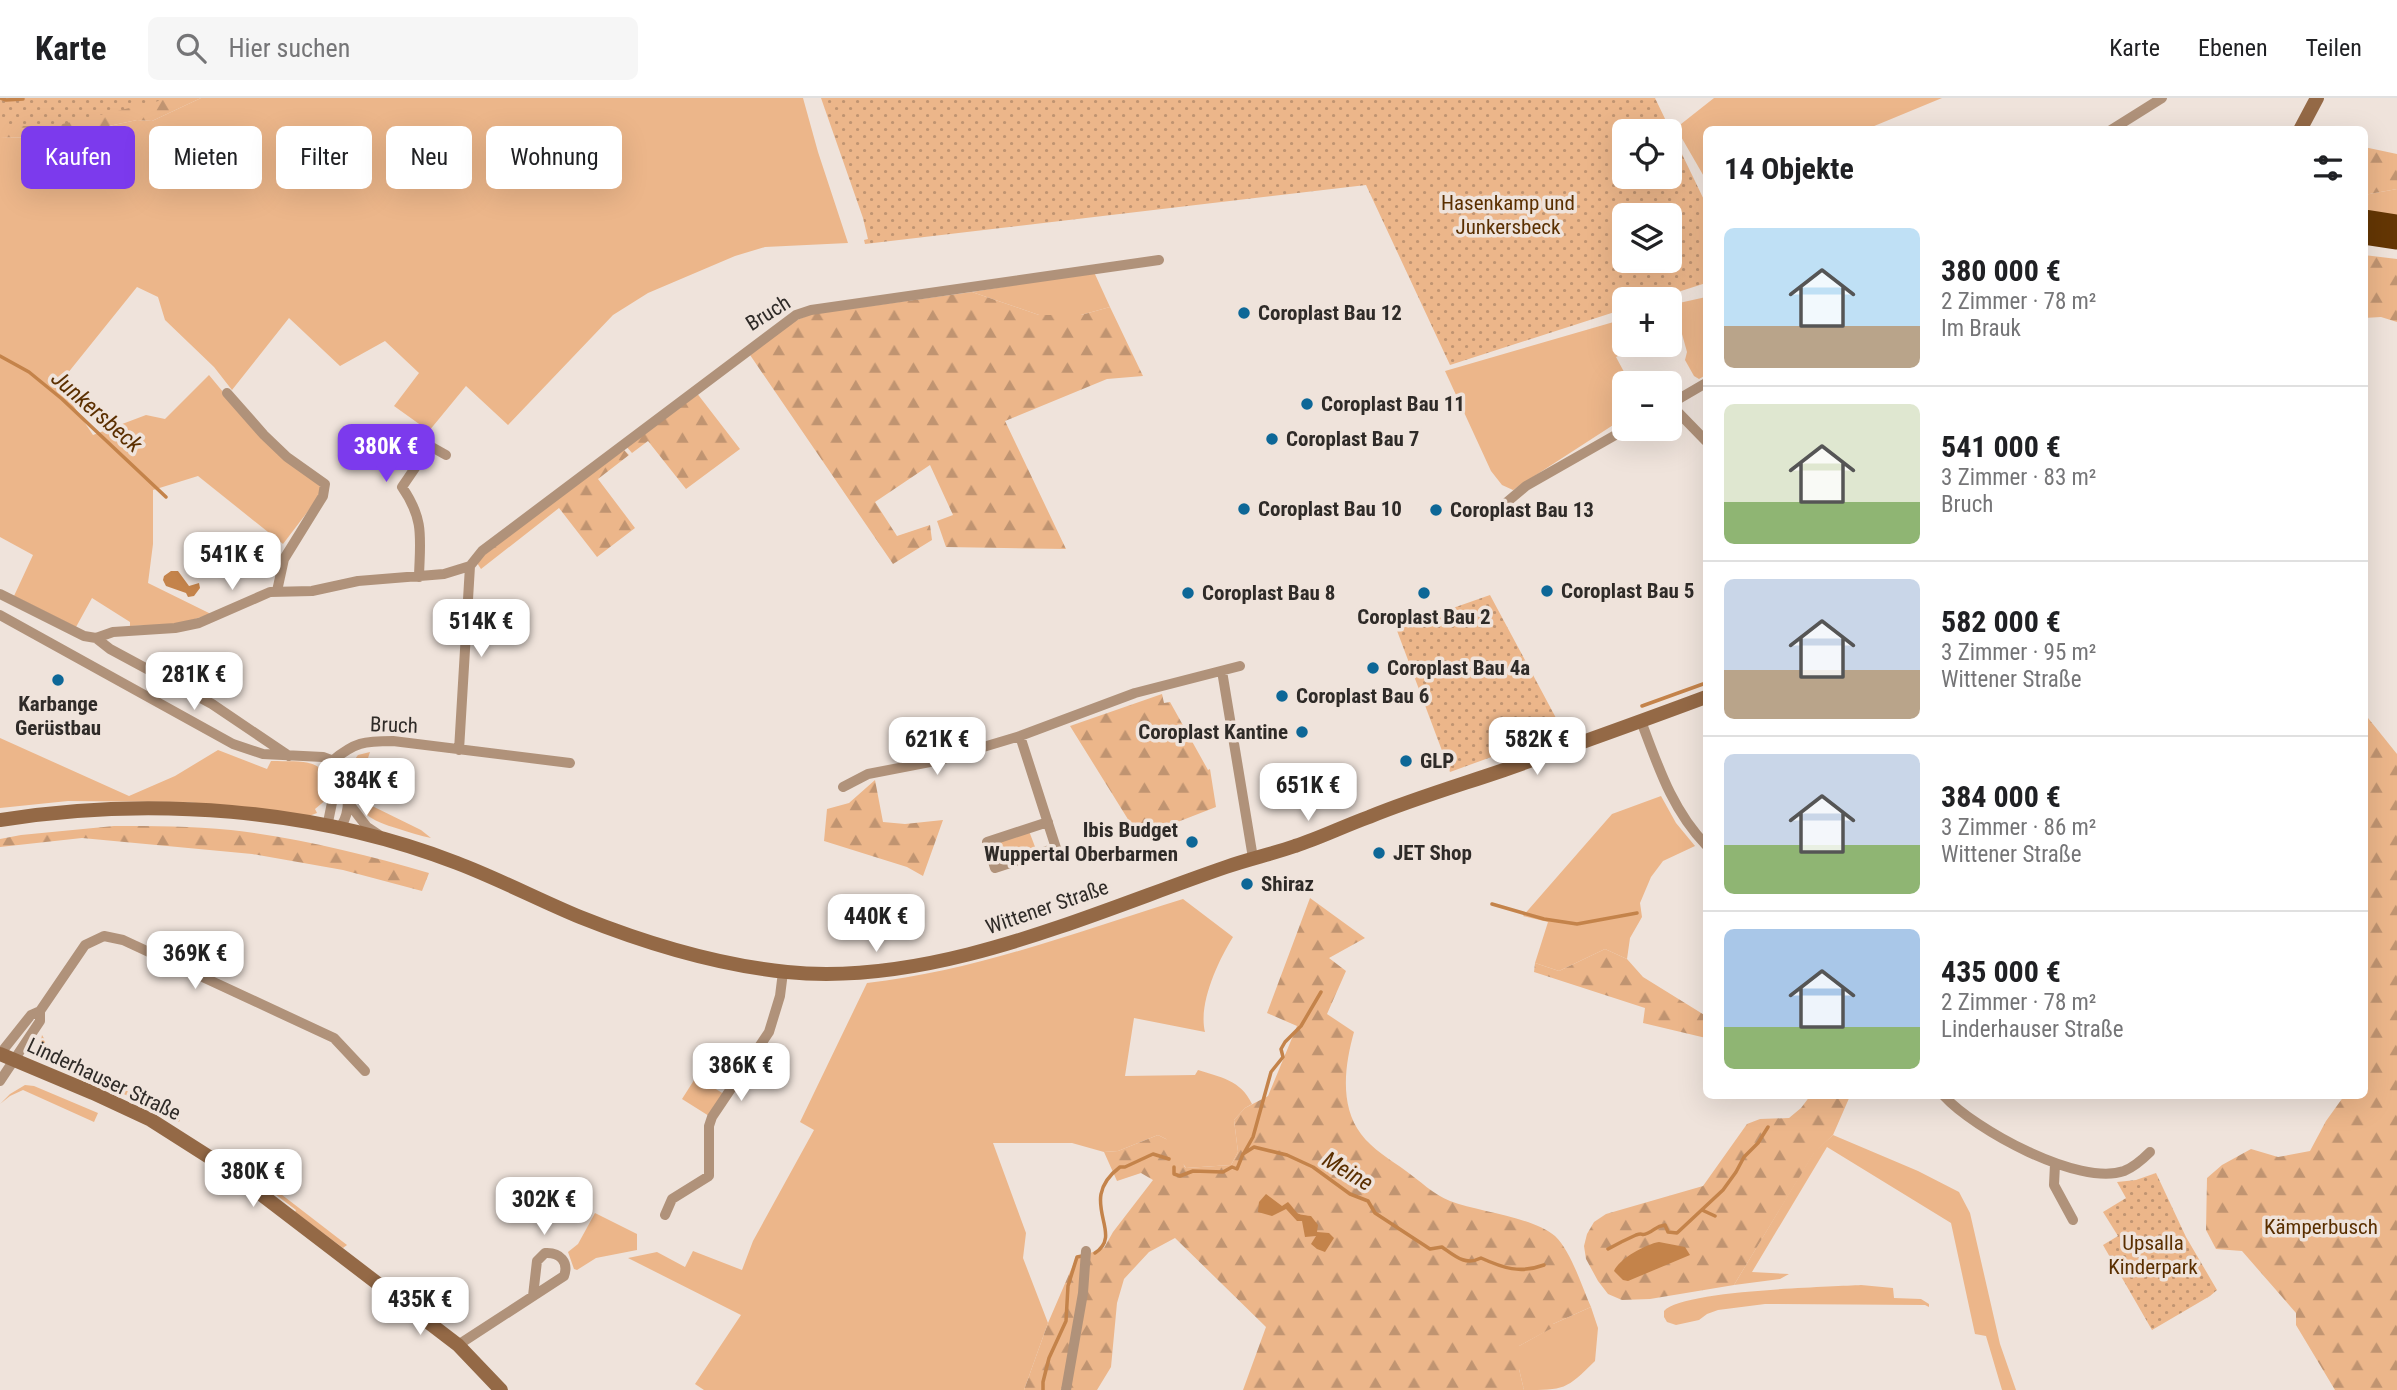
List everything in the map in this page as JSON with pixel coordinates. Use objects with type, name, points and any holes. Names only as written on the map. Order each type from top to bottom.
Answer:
[{"type":"highway","points":[[2368,220],[2397,224]]},
{"type":"highway","points":[[2368,236],[2397,240]]},
{"type":"main road","points":[[2302,126],[2317,98]]},
{"type":"main road","name":"Wittener Straße","points":[[0,820],[123,807],[221,811],[290,820],[390,842],[458,864],[623,933],[732,964],[783,972],[851,974],[898,969],[989,949],[1253,858],[1296,846],[1370,816],[1703,698]]},
{"type":"main road","name":"Linderhauser Straße","points":[[0,1054],[93,1093],[174,1133],[274,1203],[458,1345],[501,1390]]},
{"type":"street","points":[[2116,126],[2161,98]]},
{"type":"street","name":"Bruch","points":[[470,566],[482,551],[796,314],[1159,260]]},
{"type":"street","points":[[1682,397],[1703,385]]},
{"type":"street","points":[[227,393],[287,457],[325,484],[323,496],[284,559],[277,591]]},
{"type":"street","points":[[1682,416],[1703,438]]},
{"type":"street","points":[[1507,502],[1526,486],[1612,437]]},
{"type":"street","points":[[419,577],[418,514],[402,487],[430,446],[446,455]]},
{"type":"street","points":[[0,594],[83,636],[96,638],[113,632],[199,624],[277,591],[312,591],[358,581],[444,574],[470,566],[459,750]]},
{"type":"street","points":[[0,615],[233,744],[263,754],[323,757],[332,761],[334,793],[330,828],[341,826],[345,820],[347,800]]},
{"type":"street","points":[[96,638],[110,649],[212,704],[289,756]]},
{"type":"street","points":[[843,787],[868,774],[940,760],[1020,736],[1135,693],[1240,666]]},
{"type":"street","points":[[1222,671],[1253,858]]},
{"type":"street","points":[[1641,721],[1676,808],[1703,842]]},
{"type":"street","points":[[1020,736],[1048,822],[1056,848],[995,868],[987,842],[1048,822]]},
{"type":"street","name":"Bruch","points":[[332,761],[353,745],[367,741],[393,741],[570,763]]},
{"type":"street","name":"Wittener Straße","points":[[332,761],[339,763],[342,768],[347,800],[367,827],[390,842]]},
{"type":"street","points":[[0,1054],[31,1015],[40,1010],[85,945],[104,936],[114,937],[334,1038],[365,1071]]},
{"type":"street","points":[[665,1215],[672,1199],[709,1176],[709,1126],[712,1117],[769,1032],[780,996],[783,972]]},
{"type":"street","points":[[0,1081],[40,1021],[40,1010]]},
{"type":"street","points":[[1947,1099],[1979,1125],[2055,1164],[2085,1173],[2122,1172],[2150,1152]]},
{"type":"street","points":[[2055,1164],[2054,1185],[2073,1220]]},
{"type":"street","points":[[1066,1390],[1083,1293],[1086,1251]]},
{"type":"street","points":[[458,1345],[533,1296]]},
{"type":"green space","points":[[0,98],[171,98],[54,126],[0,126]]},
{"type":"green space","points":[[201,98],[803,98],[848,243],[765,247],[735,256],[648,293],[613,315],[508,425],[466,386],[429,431],[394,406],[419,373],[385,341],[340,366],[289,318],[232,390],[214,367],[165,320],[158,297],[137,287],[59,384],[93,435],[146,415],[165,419],[209,375],[247,421],[322,488],[315,502],[283,544],[198,476],[153,490],[153,544],[148,583],[211,614],[179,624],[130,626],[130,622],[92,598],[76,627],[14,596],[33,555],[0,537],[0,137],[21,138],[21,189],[135,189],[135,126],[109,126],[137,120],[152,121]]},
{"type":"green space","points":[[201,98],[152,121],[137,120],[109,126],[21,126],[21,138],[0,137],[0,99]]},
{"type":"green space","name":"Hasenkamp und Junkersbeck","points":[[821,98],[1655,98],[1665,119],[1612,119],[1612,189],[1682,189],[1682,154],[1703,198],[1703,284],[1682,291],[1682,287],[1612,287],[1612,313],[1450,365],[1366,185],[865,244],[864,240],[868,239],[863,218]]},
{"type":"green space","points":[[1714,98],[1942,98],[1874,126],[1703,126],[1703,175],[1682,138],[1682,123]]},
{"type":"green space","points":[[2368,148],[2397,154],[2397,189],[2368,194]]},
{"type":"green space","points":[[2397,189],[2397,219],[2368,210],[2368,194]]},
{"type":"green space","points":[[2368,255],[2397,259],[2397,322],[2381,317],[2368,318]]},
{"type":"green space","points":[[1094,272],[1110,307],[1081,315],[1039,315],[972,292]]},
{"type":"green space","points":[[972,292],[1039,315],[1081,315],[1110,307],[1143,376],[1107,379],[1005,421],[1066,549],[946,547],[937,521],[953,515],[930,465],[875,502],[897,536],[930,525],[932,540],[893,564],[748,352],[789,323],[812,314]]},
{"type":"green space","points":[[1703,298],[1703,377],[1699,379],[1694,376],[1685,360],[1687,352],[1682,334],[1682,302]]},
{"type":"green space","points":[[1612,322],[1612,357],[1616,357],[1624,371],[1612,371],[1612,426],[1513,490],[1502,485],[1491,471],[1445,371]]},
{"type":"green space","points":[[696,392],[740,449],[686,489],[648,441],[632,453],[625,445]]},
{"type":"green space","points":[[624,450],[629,455],[598,479],[635,528],[597,557],[559,508],[481,569],[477,563],[480,555]]},
{"type":"green space","points":[[1490,595],[1563,731],[1450,772],[1396,628]]},
{"type":"green space","points":[[1162,694],[1164,703],[1170,702],[1208,770],[1210,769],[1216,807],[1139,837],[1070,726]]},
{"type":"green space","name":"Kämperbusch","points":[[2368,718],[2397,754],[2397,1390],[2335,1390],[2296,1325],[2296,1313],[2242,1251],[2216,1249],[2206,1230],[2207,1178],[2222,1165],[2251,1149],[2278,1157],[2310,1151],[2342,1099],[2368,1099]]},
{"type":"green space","points":[[0,738],[129,796],[175,776],[218,750],[267,769],[271,761],[313,764],[325,775],[327,799],[315,809],[317,813],[309,816],[187,802],[68,801],[0,808]]},
{"type":"green space","points":[[370,752],[360,765],[360,795],[366,803],[421,830],[431,838],[372,819],[361,808],[355,792],[352,768],[358,755]]},
{"type":"green space","points":[[875,780],[883,822],[905,824],[943,820],[923,876],[907,867],[824,841],[827,809],[849,803]]},
{"type":"green space","points":[[1661,796],[1676,823],[1695,846],[1663,861],[1651,877],[1640,903],[1642,917],[1630,938],[1627,959],[1605,949],[1559,971],[1535,963],[1548,922],[1523,916],[1612,814]]},
{"type":"green space","points":[[114,826],[202,828],[256,833],[331,847],[429,873],[422,891],[343,870],[252,854],[82,838],[0,847],[0,839],[21,835]]},
{"type":"green space","points":[[1029,831],[1037,852],[998,862],[993,845]]},
{"type":"green space","points":[[1310,898],[1365,938],[1329,958],[1346,971],[1327,1014],[1354,1032],[1348,1057],[1346,1084],[1349,1110],[1361,1134],[1382,1154],[1444,1198],[1533,1224],[1555,1236],[1571,1260],[1591,1307],[1553,1324],[1554,1327],[1519,1346],[1519,1369],[1524,1390],[1243,1390],[1266,1327],[1175,1238],[1149,1252],[1124,1279],[1117,1303],[1111,1367],[1097,1390],[1024,1390],[1048,1323],[1076,1258],[1104,1248],[1153,1180],[1141,1173],[1117,1181],[1104,1152],[1118,1151],[1158,1135],[1182,1147],[1186,1168],[1231,1165],[1238,1152],[1234,1120],[1245,1108],[1268,1096],[1297,1026],[1267,1013]]},
{"type":"green space","points":[[1183,899],[1233,937],[1221,958],[1207,996],[1204,1009],[1205,1032],[1134,1018],[1125,1076],[1195,1075],[1198,1070],[1236,1085],[1252,1104],[1234,1120],[1238,1152],[1231,1165],[1186,1168],[1166,1139],[1158,1135],[1118,1151],[1104,1152],[1072,1143],[993,1143],[1026,1233],[1023,1258],[1048,1323],[1024,1390],[704,1390],[695,1384],[741,1315],[628,1258],[657,1252],[685,1267],[693,1251],[742,1270],[753,1241],[814,1130],[800,1122],[867,983],[987,960]]},
{"type":"green space","points":[[1605,949],[1627,959],[1643,977],[1703,1014],[1703,1037],[1643,1023],[1645,1008],[1534,972],[1535,963],[1559,971]]},
{"type":"green space","points":[[42,1035],[50,1049],[180,1120],[179,1122],[45,1058],[39,1050]]},
{"type":"green space","points":[[696,1077],[724,1094],[709,1116],[682,1099]]},
{"type":"green space","points":[[25,1085],[34,1086],[98,1113],[94,1122],[23,1090],[0,1104],[10,1094]]},
{"type":"green space","points":[[1808,1099],[1849,1099],[1833,1135],[1814,1153],[1734,1285],[1650,1299],[1622,1300],[1608,1294],[1586,1259],[1584,1246],[1594,1222],[1606,1214],[1703,1186],[1747,1124],[1760,1119],[1789,1118]]},
{"type":"green space","points":[[1833,1135],[1918,1171],[1959,1192],[1970,1213],[2000,1344],[2016,1390],[2002,1390],[1986,1336],[1975,1334],[1951,1223],[1827,1147],[1752,1272],[1789,1274],[1780,1279],[1734,1285],[1814,1152]]},
{"type":"green space","name":"Upsalla Kinderpark","points":[[2156,1173],[2186,1237],[2217,1290],[2152,1330],[2103,1245],[2118,1236],[2103,1212],[2126,1198],[2117,1182],[2136,1180]]},
{"type":"green space","points":[[264,1181],[347,1245],[343,1248],[295,1212],[296,1210],[267,1188]]},
{"type":"green space","points":[[595,1213],[637,1234],[637,1250],[596,1258],[577,1270],[574,1269],[568,1252],[578,1244]]},
{"type":"green space","points":[[1861,1285],[1893,1288],[1894,1298],[1921,1299],[1929,1304],[1929,1307],[1765,1304],[1718,1310],[1699,1320],[1676,1325],[1667,1322],[1664,1317],[1664,1311],[1676,1304],[1697,1298],[1757,1291]]},
{"type":"green space","points":[[1591,1307],[1598,1328],[1595,1361],[1564,1386],[1548,1390],[1524,1390],[1519,1369],[1519,1346],[1553,1327],[1553,1324]]},
{"type":"shaded area","points":[[171,571],[178,571],[189,586],[199,583],[200,588],[194,596],[188,597],[186,593],[166,586],[164,576]]},
{"type":"shaded area","points":[[1266,1194],[1282,1206],[1288,1202],[1298,1213],[1311,1216],[1318,1225],[1317,1232],[1329,1233],[1334,1238],[1325,1252],[1311,1244],[1316,1236],[1305,1237],[1302,1221],[1297,1221],[1286,1209],[1272,1216],[1258,1212],[1259,1202]]},
{"type":"shaded area","points":[[1659,1242],[1685,1247],[1690,1255],[1628,1281],[1614,1271],[1634,1253]]},
{"type":"waterway","name":"Junkersbeck","points":[[0,98],[23,99]]},
{"type":"waterway","name":"Junkersbeck","points":[[0,356],[29,372],[62,399],[166,497]]},
{"type":"waterway","points":[[1642,706],[1703,684]]},
{"type":"waterway","points":[[1492,904],[1544,919],[1577,924],[1637,913]]},
{"type":"waterway","points":[[1244,1153],[1253,1137],[1271,1072],[1283,1057],[1281,1049],[1301,1026],[1321,992]]},
{"type":"waterway","name":"Meine","points":[[1608,1249],[1665,1225],[1668,1232],[1677,1233],[1723,1190],[1768,1127]]},
{"type":"waterway","name":"Meine","points":[[1174,1167],[1174,1174],[1180,1176],[1193,1171],[1223,1172],[1232,1167],[1237,1169],[1243,1154],[1254,1147],[1287,1155],[1313,1167],[1350,1194],[1368,1201],[1375,1213],[1430,1249],[1442,1247],[1465,1260],[1481,1258],[1512,1269],[1544,1265]]},
{"type":"waterway","name":"Meine","points":[[1095,1253],[1103,1245],[1106,1236],[1100,1204],[1101,1192],[1107,1180],[1120,1167],[1153,1154],[1169,1159]]},
{"type":"waterway","points":[[1702,1210],[1715,1216]]},
{"type":"waterway","name":"Meine","points":[[1043,1390],[1049,1358],[1066,1321],[1068,1286],[1077,1257],[1082,1256]]},
{"type":"place","name":"Coroplast Bau 12","points":[[1244,313]]},
{"type":"place","name":"Coroplast Bau 11","points":[[1307,404]]},
{"type":"place","name":"Coroplast Bau 7","points":[[1272,439]]},
{"type":"place","name":"Coroplast Bau 10","points":[[1244,509]]},
{"type":"place","name":"Coroplast Bau 13","points":[[1436,510]]},
{"type":"place","name":"Coroplast Bau 5","points":[[1547,591]]},
{"type":"place","name":"Coroplast Bau 8","points":[[1188,593]]},
{"type":"place","name":"Coroplast Bau 2","points":[[1424,593]]},
{"type":"place","name":"Coroplast Bau 4a","points":[[1373,668]]},
{"type":"place","name":"Karbange Gerüstbau","points":[[58,680]]},
{"type":"place","name":"Coroplast Bau 6","points":[[1282,696]]},
{"type":"place","name":"Coroplast Kantine","points":[[1302,732]]},
{"type":"place","name":"GLP","points":[[1406,761]]},
{"type":"place","name":"Ibis Budget Wuppertal Oberbarmen","points":[[1192,842]]},
{"type":"place","name":"JET Shop","points":[[1379,853]]},
{"type":"place","name":"Shiraz","points":[[1247,884]]}]
